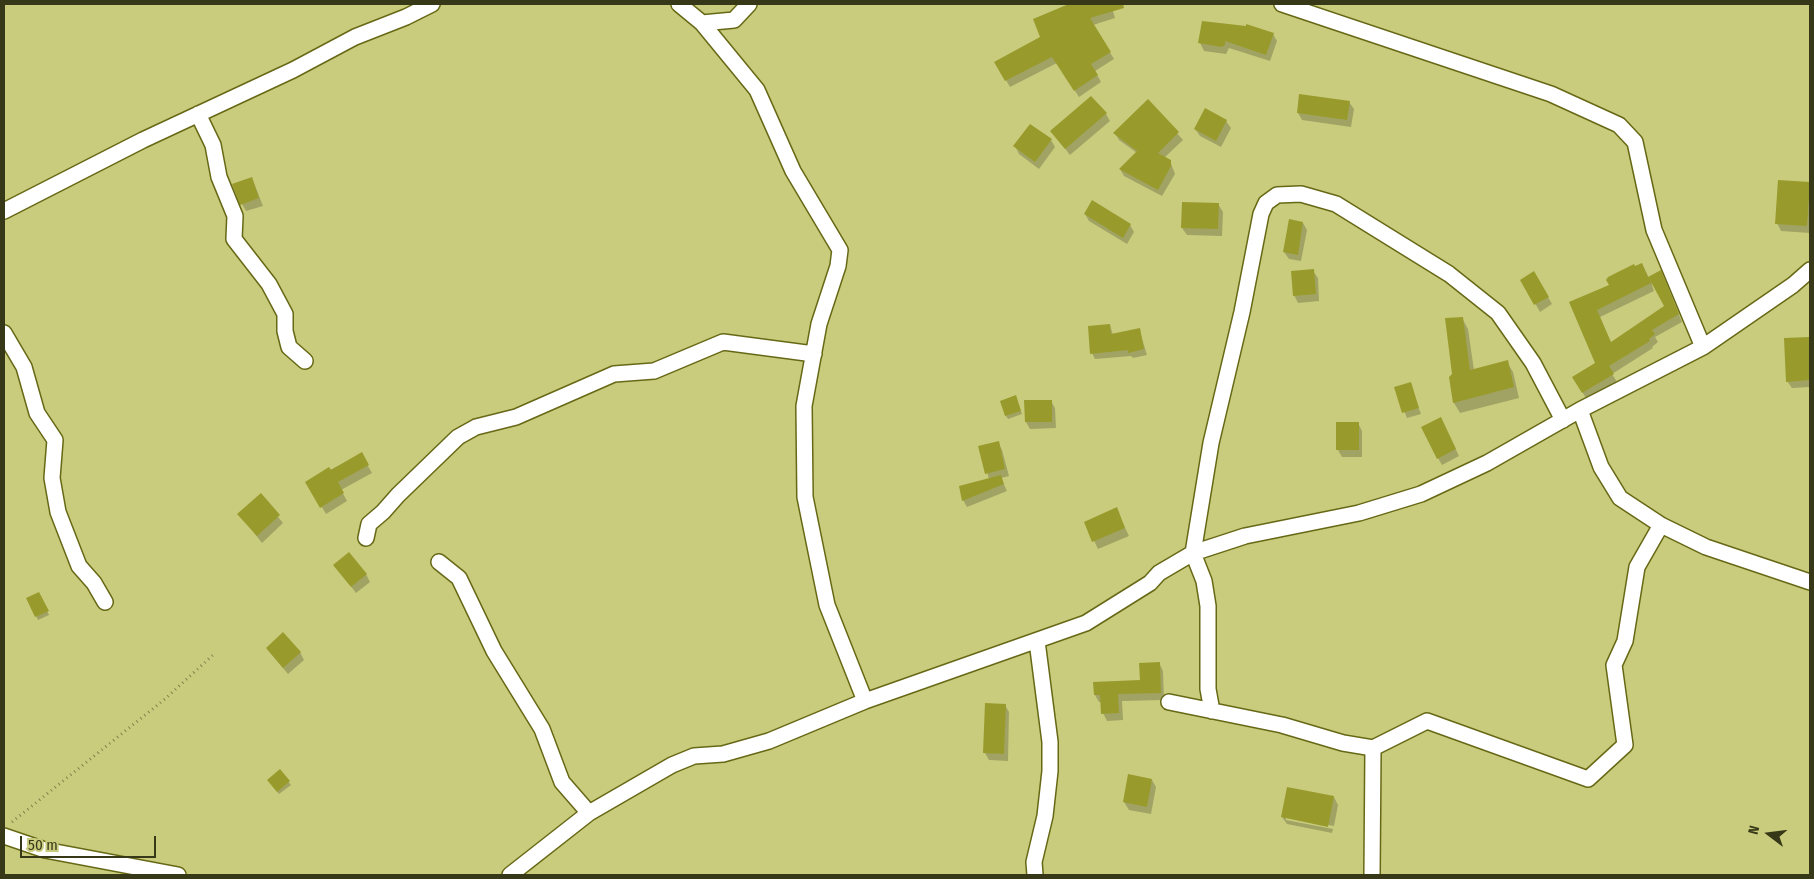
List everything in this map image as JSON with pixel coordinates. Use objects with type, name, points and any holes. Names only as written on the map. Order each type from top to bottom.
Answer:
[{"type":"street","points":[[4,211],[198,114],[293,70],[355,37],[406,17],[432,4]]},
{"type":"street","points":[[679,4],[702,23],[757,90],[794,171],[840,250],[838,266],[819,324],[804,406],[805,497],[827,605],[865,702]]},
{"type":"street","points":[[702,23],[734,20],[749,4]]},
{"type":"street","points":[[1282,4],[1551,94],[1619,125],[1635,142],[1654,230],[1703,347]]},
{"type":"street","points":[[198,114],[212,146],[219,177],[235,216],[234,238],[269,284],[285,314],[285,331],[289,347],[305,361]]},
{"type":"street","points":[[1212,711],[1208,688],[1208,606],[1204,581],[1193,553],[1211,443],[1242,312],[1261,214],[1266,203],[1277,195],[1301,194],[1336,204],[1404,245],[1463,285],[1498,313],[1533,363],[1563,420]]},
{"type":"street","points":[[510,875],[589,813],[672,765],[694,756],[723,754],[769,741],[865,702],[1086,623],[1150,583],[1159,573],[1193,553],[1245,536],[1360,513],[1421,494],[1487,464],[1580,410],[1703,347],[1793,285],[1810,270]]},
{"type":"street","points":[[4,333],[24,367],[36,414],[55,440],[52,478],[58,512],[79,566],[94,583],[105,602]]},
{"type":"street","points":[[366,538],[369,524],[383,512],[398,494],[458,438],[476,427],[516,418],[614,374],[654,371],[723,342],[814,354]]},
{"type":"street","points":[[1580,410],[1600,467],[1620,498],[1661,525],[1706,547],[1810,582]]},
{"type":"street","points":[[1169,702],[1282,725],[1343,743],[1372,748],[1427,721],[1588,779],[1625,745],[1614,666],[1625,641],[1637,567],[1661,525]]},
{"type":"street","points":[[439,562],[459,578],[494,651],[542,729],[562,782],[589,813]]},
{"type":"street","points":[[1035,875],[1034,862],[1045,816],[1050,771],[1050,742],[1037,640]]},
{"type":"street","points":[[1372,748],[1372,875]]},
{"type":"street","points":[[7,830],[45,850],[178,875]]},
{"type":"path","points":[[7,830],[165,699],[213,655]]},
{"type":"building","points":[[1069,4],[1123,4],[1124,8],[1090,18],[1111,52],[1091,64],[1098,75],[1074,91],[1052,57],[1005,81],[994,62],[1040,37],[1033,19]]},
{"type":"building","points":[[1202,21],[1246,26],[1246,24],[1274,33],[1266,55],[1225,41],[1225,45],[1222,47],[1198,43]]},
{"type":"building","points":[[1299,94],[1350,101],[1347,120],[1297,113]]},
{"type":"building","points":[[1091,96],[1107,113],[1065,149],[1050,131]]},
{"type":"building","points":[[1148,99],[1179,132],[1158,153],[1171,160],[1171,166],[1158,190],[1119,169],[1137,151],[1113,133]]},
{"type":"building","points":[[1205,108],[1227,120],[1216,141],[1194,129]]},
{"type":"building","points":[[1030,124],[1052,139],[1035,162],[1013,146]]},
{"type":"building","points":[[252,177],[259,198],[240,205],[232,184]]},
{"type":"building","points":[[1778,180],[1810,182],[1807,226],[1775,224]]},
{"type":"building","points":[[1092,200],[1131,224],[1123,238],[1084,214]]},
{"type":"building","points":[[1182,202],[1219,203],[1218,229],[1181,228]]},
{"type":"building","points":[[1289,219],[1303,222],[1298,255],[1283,252]]},
{"type":"building","points":[[1642,263],[1648,277],[1661,270],[1679,314],[1652,330],[1655,334],[1649,339],[1650,341],[1609,366],[1614,374],[1582,393],[1572,377],[1595,363],[1569,302],[1609,285],[1606,280],[1608,277],[1634,264],[1635,266]],"holes":[[[1650,280],[1664,306],[1611,342],[1597,310],[1651,283]]]},
{"type":"building","points":[[1314,269],[1316,294],[1293,296],[1291,271]]},
{"type":"building","points":[[1534,271],[1549,297],[1534,305],[1520,280]]},
{"type":"building","points":[[1463,317],[1470,370],[1508,360],[1514,387],[1453,403],[1449,377],[1452,374],[1445,318]]},
{"type":"building","points":[[1110,324],[1111,334],[1140,328],[1144,349],[1128,353],[1128,350],[1090,354],[1088,326]]},
{"type":"building","points":[[1810,337],[1810,380],[1786,382],[1784,338]]},
{"type":"building","points":[[1411,382],[1419,408],[1402,413],[1394,387]]},
{"type":"building","points":[[1016,395],[1021,411],[1005,416],[1000,401]]},
{"type":"building","points":[[1024,400],[1052,400],[1052,422],[1025,422]]},
{"type":"building","points":[[1441,417],[1456,449],[1437,459],[1421,427]]},
{"type":"building","points":[[1336,422],[1359,422],[1359,450],[1336,450]]},
{"type":"building","points":[[999,441],[1005,469],[985,474],[978,446]]},
{"type":"building","points":[[362,452],[369,465],[338,482],[344,493],[320,508],[305,482],[329,467],[331,470]]},
{"type":"building","points":[[1001,475],[1004,484],[962,501],[959,486]]},
{"type":"building","points":[[261,493],[280,515],[257,536],[237,514]]},
{"type":"building","points":[[1117,507],[1125,528],[1092,542],[1084,522]]},
{"type":"building","points":[[349,552],[367,574],[351,587],[333,565]]},
{"type":"building","points":[[39,592],[49,611],[35,617],[26,598]]},
{"type":"building","points":[[283,632],[301,652],[283,668],[266,648]]},
{"type":"building","points":[[1160,662],[1161,693],[1118,694],[1119,713],[1101,714],[1100,695],[1094,695],[1093,682],[1140,680],[1139,663]]},
{"type":"building","points":[[985,703],[1006,704],[1004,754],[983,753]]},
{"type":"building","points":[[280,769],[290,781],[277,792],[267,780]]},
{"type":"building","points":[[1128,774],[1152,779],[1147,807],[1123,802]]},
{"type":"building","points":[[1287,787],[1334,796],[1328,827],[1281,817]]}]
